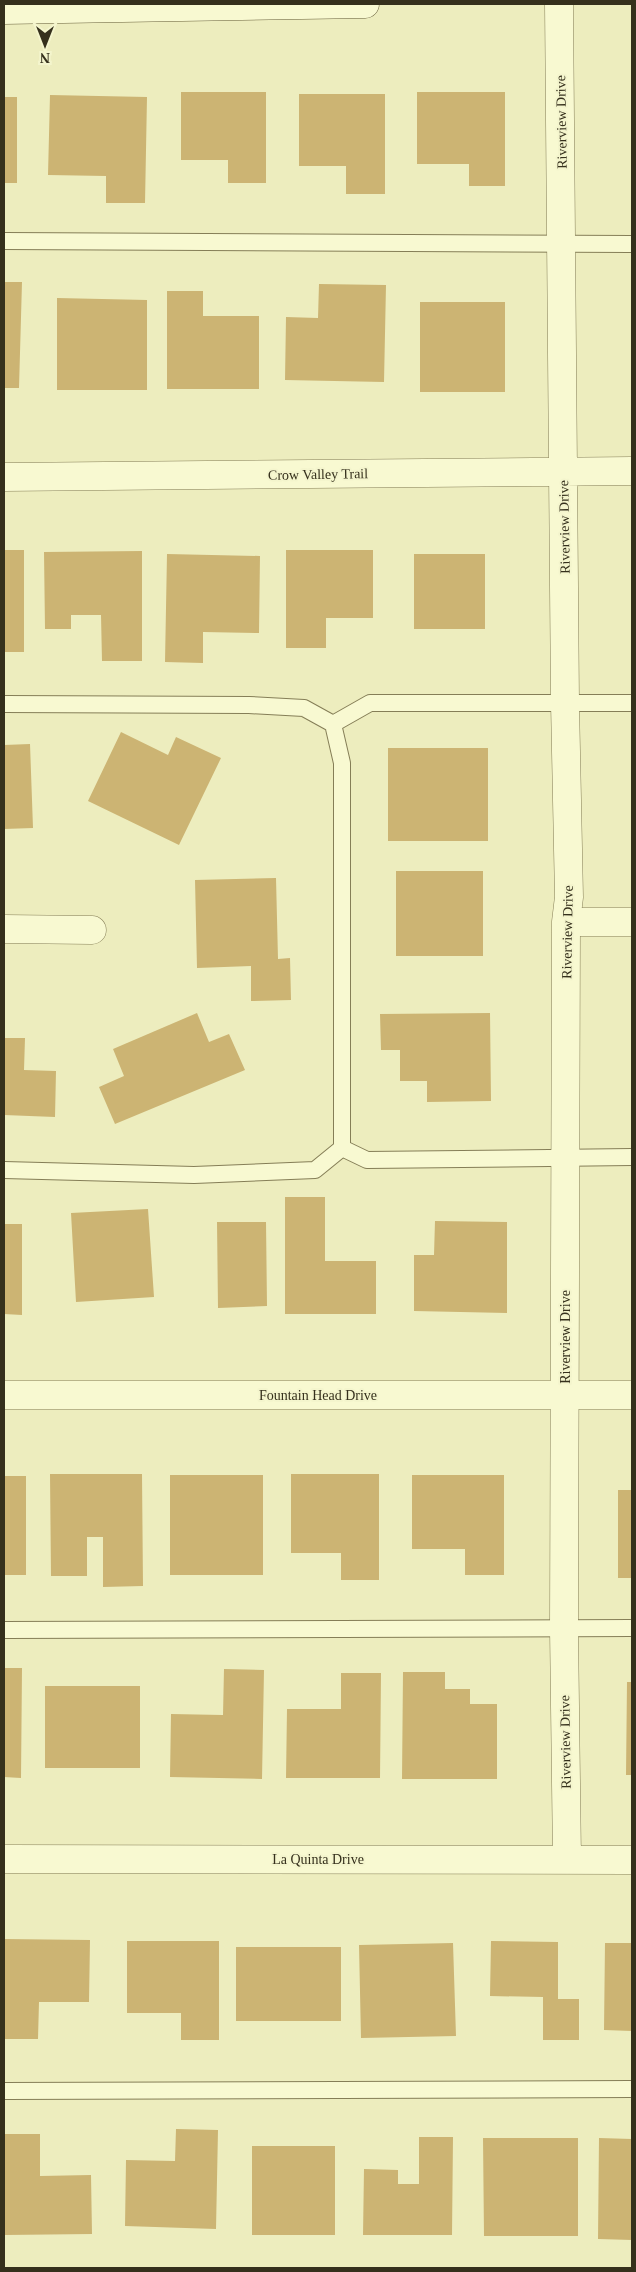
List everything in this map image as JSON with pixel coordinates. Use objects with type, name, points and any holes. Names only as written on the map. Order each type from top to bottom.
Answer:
[{"type":"street","points":[[4,10],[365,4]]},
{"type":"street","name":"Riverview Drive","points":[[560,4],[565,703],[569,896],[566,922],[564,1396],[564,1629],[567,1860]]},
{"type":"street","name":"Crow Valley Trail","points":[[4,477],[632,471]]},
{"type":"street","points":[[566,922],[632,922]]},
{"type":"street","points":[[4,929],[92,930]]},
{"type":"street","name":"Fountain Head Drive","points":[[4,1396],[632,1396]]},
{"type":"street","name":"La Quinta Drive","points":[[4,1858],[632,1860]]},
{"type":"lane","points":[[4,241],[632,244]]},
{"type":"lane","points":[[333,724],[370,703],[632,703]]},
{"type":"lane","points":[[4,704],[249,705],[304,708],[333,724],[342,763],[342,1148]]},
{"type":"lane","points":[[342,1148],[367,1160],[632,1157]]},
{"type":"lane","points":[[4,1170],[194,1176],[315,1170],[342,1148]]},
{"type":"lane","points":[[4,1630],[632,1628]]},
{"type":"lane","points":[[4,2091],[632,2089]]},
{"type":"building","points":[[181,92],[266,92],[266,183],[228,183],[228,160],[181,160]]},
{"type":"building","points":[[417,92],[505,92],[505,186],[469,186],[469,164],[417,164]]},
{"type":"building","points":[[299,94],[385,94],[385,194],[346,194],[346,166],[299,166]]},
{"type":"building","points":[[50,95],[147,97],[145,203],[106,203],[106,176],[48,175]]},
{"type":"building","points":[[4,97],[17,97],[17,183],[4,183]]},
{"type":"building","points":[[4,282],[22,282],[19,388],[4,388]]},
{"type":"building","points":[[319,284],[386,285],[384,382],[285,380],[286,317],[318,318]]},
{"type":"building","points":[[167,291],[203,291],[203,316],[259,316],[259,389],[167,389]]},
{"type":"building","points":[[57,298],[147,300],[147,390],[57,390]]},
{"type":"building","points":[[420,302],[505,302],[505,392],[420,392]]},
{"type":"building","points":[[4,550],[24,550],[24,652],[4,652]]},
{"type":"building","points":[[286,550],[373,550],[373,618],[326,618],[326,648],[286,648]]},
{"type":"building","points":[[142,551],[142,661],[102,661],[101,615],[71,615],[71,629],[45,629],[44,552]]},
{"type":"building","points":[[167,554],[260,556],[259,633],[203,632],[203,663],[165,662]]},
{"type":"building","points":[[414,554],[485,554],[485,629],[414,629]]},
{"type":"building","points":[[121,732],[168,755],[176,737],[221,758],[179,845],[88,801]]},
{"type":"building","points":[[30,744],[33,828],[4,829],[4,745]]},
{"type":"building","points":[[388,748],[488,748],[488,841],[388,841]]},
{"type":"building","points":[[396,871],[483,871],[483,956],[396,956]]},
{"type":"building","points":[[276,878],[278,959],[290,958],[291,1000],[251,1001],[251,966],[197,968],[195,880]]},
{"type":"building","points":[[197,1013],[209,1042],[229,1034],[245,1070],[115,1124],[99,1087],[124,1076],[113,1049]]},
{"type":"building","points":[[490,1013],[491,1101],[427,1102],[427,1081],[400,1081],[400,1050],[381,1050],[380,1014]]},
{"type":"building","points":[[4,1038],[25,1038],[24,1070],[56,1071],[55,1117],[4,1115]]},
{"type":"building","points":[[285,1197],[325,1197],[325,1261],[376,1261],[376,1314],[285,1314]]},
{"type":"building","points":[[148,1209],[154,1297],[76,1302],[71,1213]]},
{"type":"building","points":[[435,1221],[507,1222],[507,1313],[414,1311],[414,1255],[434,1255]]},
{"type":"building","points":[[217,1222],[266,1222],[267,1306],[218,1308]]},
{"type":"building","points":[[4,1224],[22,1224],[22,1315],[4,1314]]},
{"type":"building","points":[[50,1474],[142,1474],[143,1586],[103,1587],[103,1537],[87,1537],[87,1576],[51,1576]]},
{"type":"building","points":[[291,1474],[379,1474],[379,1580],[341,1580],[341,1553],[291,1553]]},
{"type":"building","points":[[170,1475],[263,1475],[263,1575],[170,1575]]},
{"type":"building","points":[[412,1475],[504,1475],[504,1575],[465,1575],[465,1549],[412,1549]]},
{"type":"building","points":[[4,1476],[26,1476],[26,1575],[4,1575]]},
{"type":"building","points":[[618,1490],[632,1490],[632,1578],[618,1578]]},
{"type":"building","points":[[4,1668],[22,1668],[21,1778],[4,1777]]},
{"type":"building","points":[[224,1669],[264,1670],[262,1779],[170,1777],[171,1714],[223,1715]]},
{"type":"building","points":[[403,1672],[445,1672],[445,1689],[470,1689],[470,1704],[497,1704],[497,1779],[402,1779]]},
{"type":"building","points":[[341,1673],[381,1673],[380,1778],[286,1778],[287,1709],[341,1709]]},
{"type":"building","points":[[627,1682],[632,1682],[632,1775],[626,1775]]},
{"type":"building","points":[[45,1686],[140,1686],[140,1768],[45,1768]]},
{"type":"building","points":[[4,1939],[90,1940],[89,2002],[39,2002],[38,2039],[4,2039]]},
{"type":"building","points":[[127,1941],[219,1941],[219,2040],[181,2040],[181,2013],[127,2013]]},
{"type":"building","points":[[491,1941],[558,1942],[558,1999],[579,1999],[579,2040],[543,2040],[543,1997],[490,1996]]},
{"type":"building","points":[[453,1943],[456,2036],[361,2038],[359,1945]]},
{"type":"building","points":[[605,1943],[632,1943],[632,2031],[604,2030]]},
{"type":"building","points":[[236,1947],[341,1947],[341,2021],[236,2021]]},
{"type":"building","points":[[176,2129],[218,2130],[216,2229],[125,2226],[126,2160],[175,2161]]},
{"type":"building","points":[[4,2134],[40,2134],[40,2176],[91,2175],[92,2234],[5,2235]]},
{"type":"building","points":[[419,2137],[453,2137],[452,2235],[363,2235],[364,2169],[398,2170],[398,2184],[419,2184]]},
{"type":"building","points":[[483,2138],[578,2138],[578,2236],[484,2236]]},
{"type":"building","points":[[599,2138],[632,2139],[632,2240],[598,2239]]},
{"type":"building","points":[[252,2146],[335,2146],[335,2235],[252,2235]]}]
